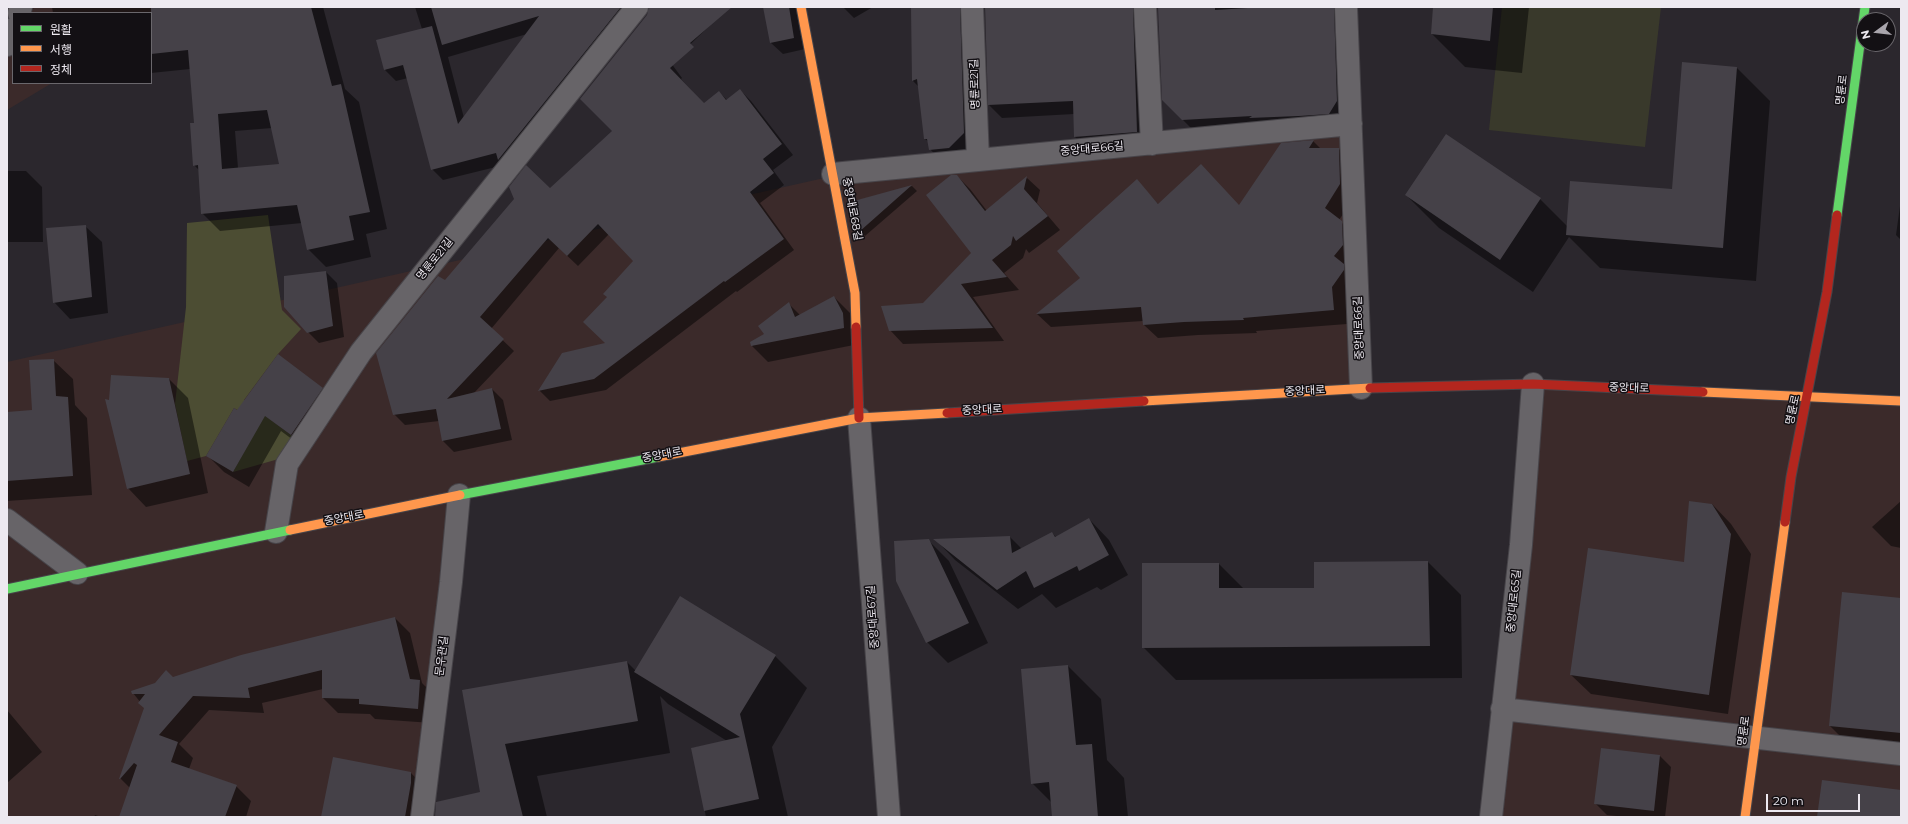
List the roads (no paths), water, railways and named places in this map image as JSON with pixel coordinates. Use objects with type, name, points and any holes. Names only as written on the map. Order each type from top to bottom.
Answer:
[{"type":"main road","name":"중앙대로68길","points":[[801,7],[855,293],[859,418]]},
{"type":"main road","name":"명륜로","points":[[1745,817],[1791,477],[1808,398],[1827,292],[1865,7]]},
{"type":"main road","name":"중앙대로","points":[[7,589],[77,573],[459,495],[859,418],[1361,388],[1533,384],[1765,393],[1808,398],[1901,401]]},
{"type":"street","name":"명륜로21길","points":[[276,532],[287,464],[361,352],[637,7]]},
{"type":"street","name":"명륜로21길","points":[[972,7],[978,160]]},
{"type":"street","points":[[1145,7],[1152,144]]},
{"type":"street","name":"중앙대로66길","points":[[1346,7],[1361,388]]},
{"type":"street","points":[[7,45],[12,32]]},
{"type":"street","name":"중앙대로66길","points":[[833,174],[1351,124]]},
{"type":"street","name":"중앙대로65길","points":[[1491,817],[1521,545],[1533,384]]},
{"type":"street","name":"중앙대로67길","points":[[859,418],[889,817]]},
{"type":"street","name":"문우관길","points":[[422,817],[451,582],[459,495]]},
{"type":"street","points":[[7,520],[77,573]]},
{"type":"street","points":[[1502,709],[1901,754]]}]
